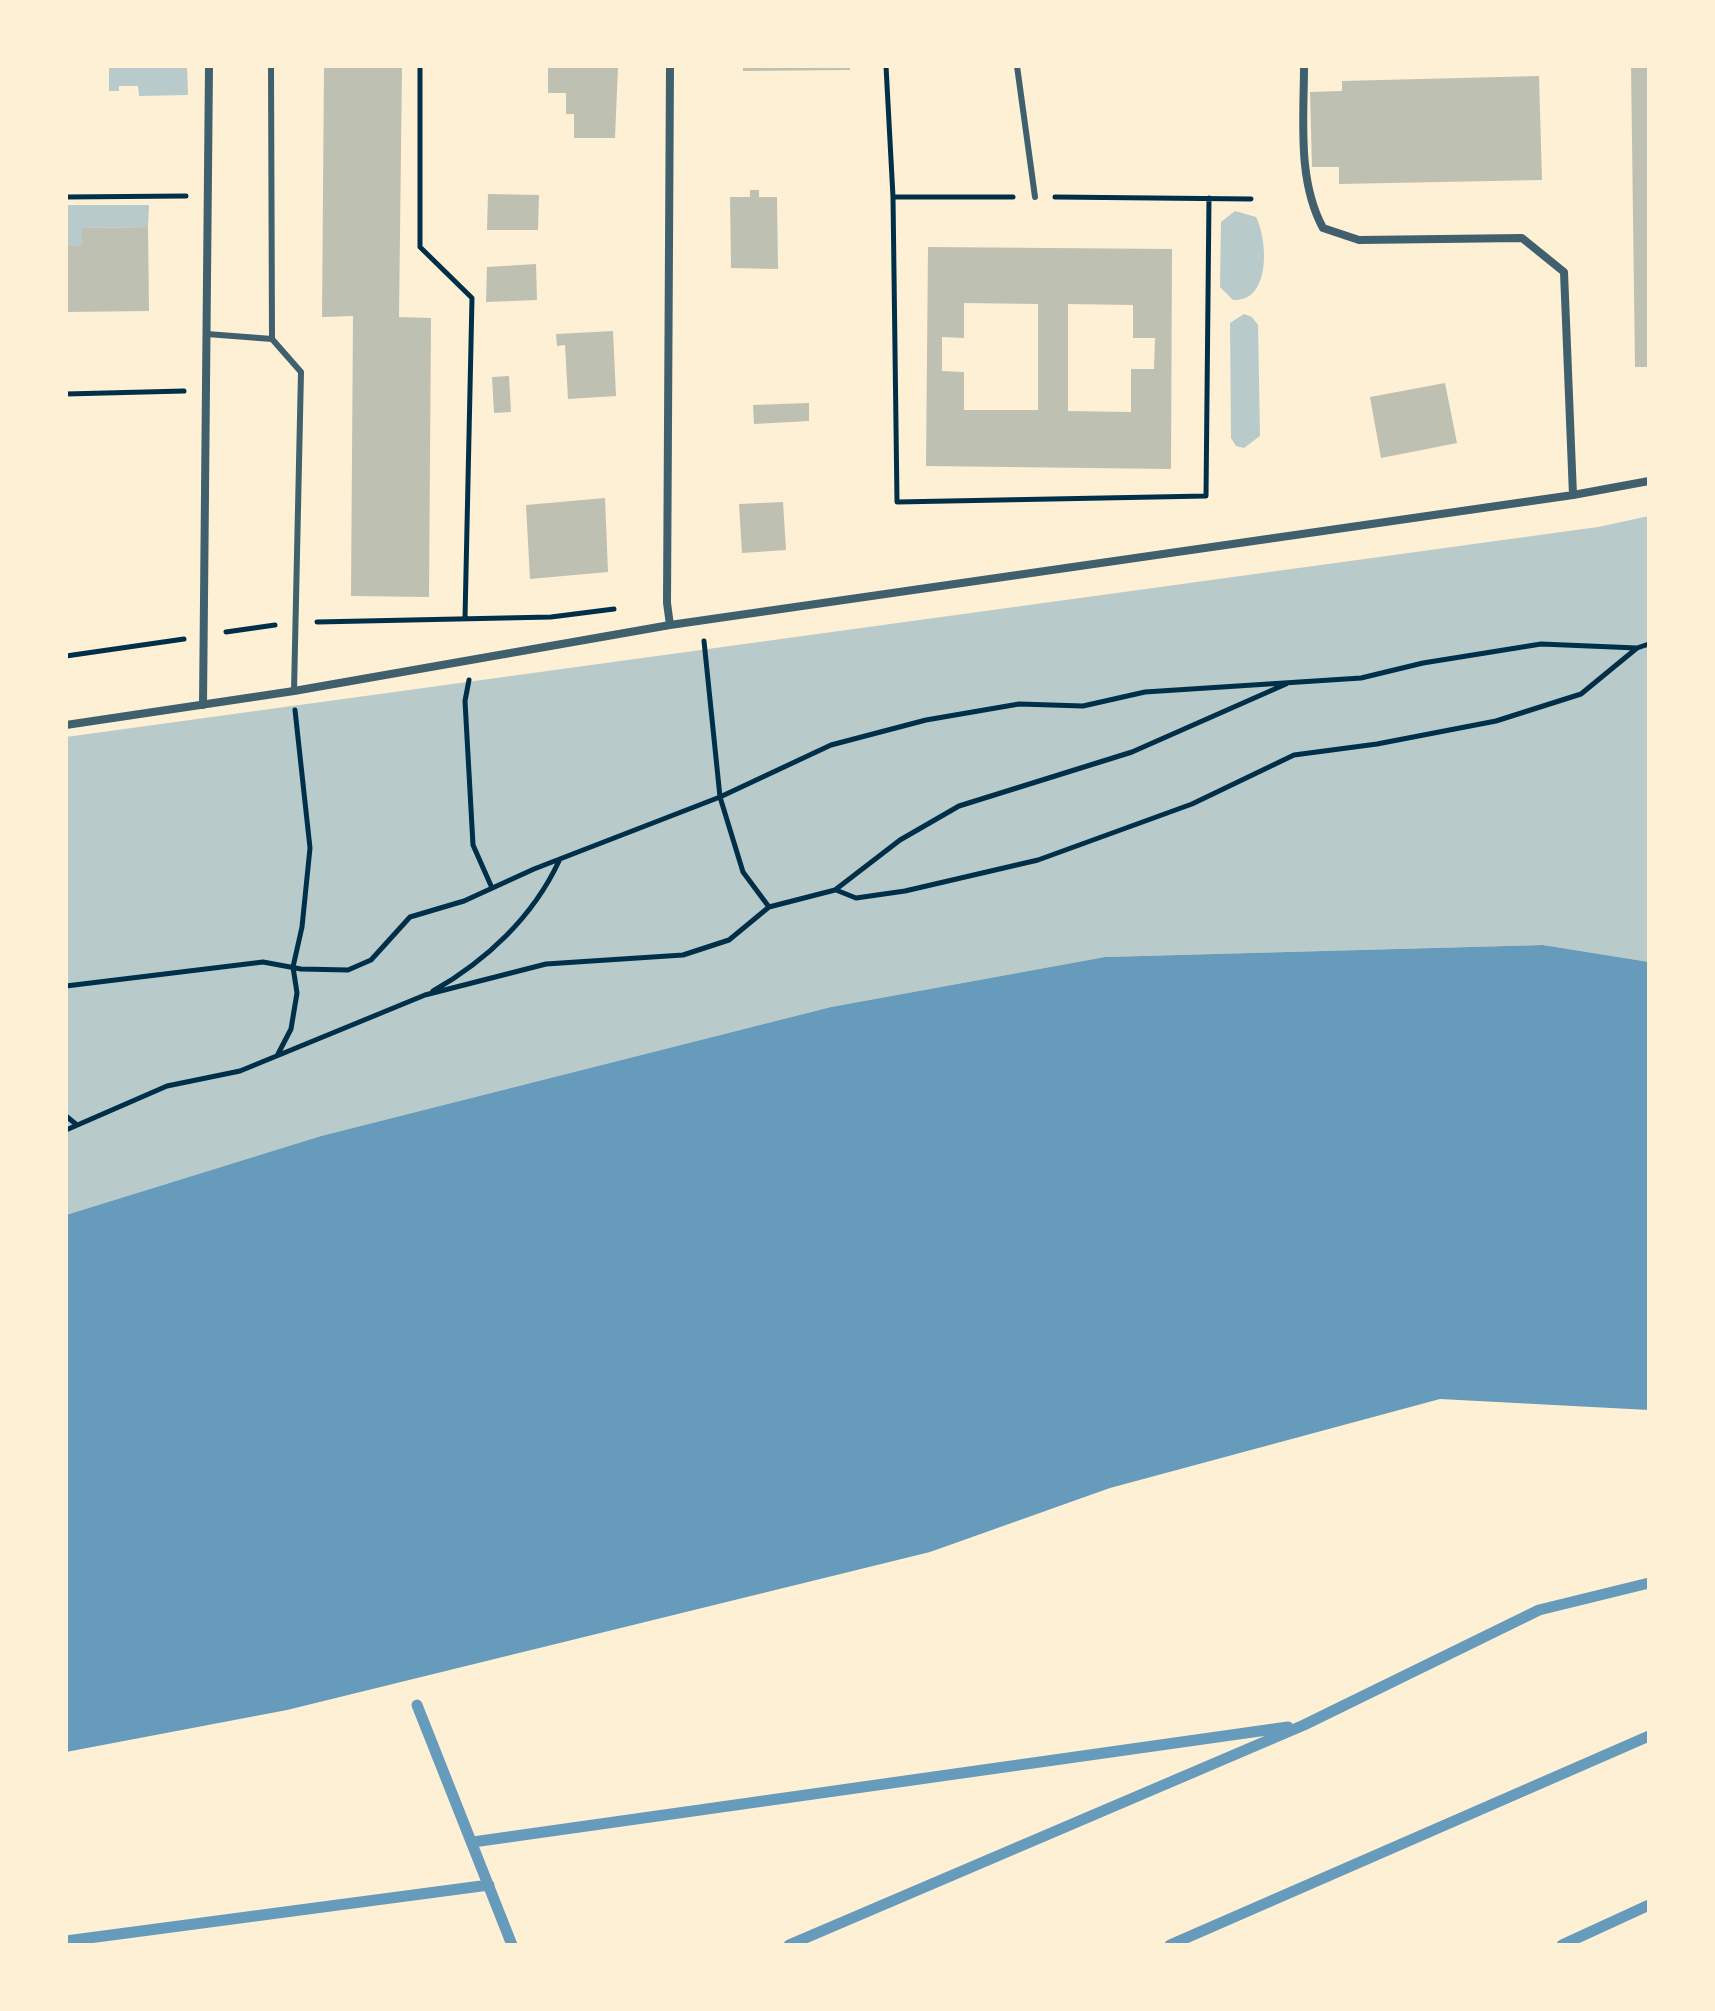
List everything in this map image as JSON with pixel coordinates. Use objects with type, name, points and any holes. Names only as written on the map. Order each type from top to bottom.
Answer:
[{"type":"street","points":[[203,705],[209,66]]},
{"type":"street","points":[[670,66],[667,603],[670,625]]},
{"type":"street","points":[[1304,66],[1305,170],[1313,209],[1323,228],[1359,240],[1522,238],[1547,254],[1564,272],[1573,495]]},
{"type":"street","points":[[66,725],[294,691],[670,625],[1573,495],[1649,481]]},
{"type":"lane","points":[[271,66],[272,339],[301,372],[294,691]]},
{"type":"lane","points":[[1017,66],[1035,197]]},
{"type":"lane","points":[[207,334],[272,339]]},
{"type":"path","points":[[420,66],[420,247],[472,298],[465,618]]},
{"type":"path","points":[[186,182],[186,211]]},
{"type":"path","points":[[66,197],[186,196]]},
{"type":"path","points":[[893,197],[897,502],[1206,496],[1209,198]]},
{"type":"path","points":[[66,394],[184,393],[184,378]]},
{"type":"path","points":[[66,656],[171,643],[204,634],[297,622],[551,617],[623,608]]},
{"type":"path","points":[[702,621],[720,797],[743,872],[769,907]]},
{"type":"path","points":[[66,986],[263,962],[348,970],[371,960],[410,917],[492,888],[720,797],[831,745],[926,720],[1019,704],[1083,706],[1145,692],[1361,678],[1423,663],[1541,644],[1637,648],[1649,644]]},
{"type":"path","points":[[835,890],[856,898],[905,891],[1038,860],[1192,804],[1294,755],[1377,744],[1496,721],[1581,694],[1637,648]]},
{"type":"path","points":[[471,670],[465,701],[473,845],[492,888]]},
{"type":"path","points":[[425,995],[546,964],[683,955],[729,940],[769,907],[835,890],[900,840],[959,806],[1132,752],[1290,682]]},
{"type":"path","points":[[278,1055],[291,1029],[297,993],[293,967],[302,927],[310,848],[294,691]]},
{"type":"path","points":[[66,1130],[167,1086],[240,1071],[425,995],[456,978],[507,936],[547,886],[559,861]]},
{"type":"path","points":[[66,1116],[77,1125]]},
{"type":"shaded area","points":[[109,66],[187,66],[188,95],[139,96],[138,86],[119,86],[119,91],[109,91]]},
{"type":"shaded area","points":[[66,205],[149,205],[148,227],[83,228],[82,246],[66,246]]},
{"type":"shaded area","points":[[1235,211],[1256,217],[1264,254],[1260,281],[1254,291],[1245,298],[1233,300],[1220,287],[1221,222]]},
{"type":"shaded area","points":[[1244,314],[1252,317],[1258,325],[1260,436],[1244,448],[1236,446],[1231,438],[1230,323]]},
{"type":"shaded area","points":[[1649,516],[1649,962],[1543,945],[1105,957],[831,1007],[321,1136],[66,1215],[66,737],[1598,527]]},
{"type":"water","points":[[1543,945],[1649,962],[1649,1410],[1440,1399],[1110,1488],[930,1552],[287,1710],[66,1752],[66,1215],[321,1136],[831,1007],[1105,957]]},
{"type":"building","points":[[324,66],[402,66],[399,317],[431,318],[429,597],[351,596],[353,316],[322,317]]},
{"type":"building","points":[[743,66],[850,66],[850,70],[743,71]]},
{"type":"building","points":[[1631,66],[1649,66],[1649,367],[1635,367]]},
{"type":"building","points":[[548,67],[618,67],[615,138],[574,138],[574,114],[566,114],[566,93],[548,93]]},
{"type":"building","points":[[1539,76],[1542,180],[1339,184],[1339,167],[1312,167],[1310,92],[1342,91],[1342,81]]},
{"type":"building","points":[[750,190],[759,190],[759,197],[777,197],[778,269],[731,268],[730,197],[750,197]]},
{"type":"building","points":[[488,194],[539,195],[538,230],[487,230]]},
{"type":"building","points":[[148,227],[149,311],[66,312],[66,246],[82,246],[82,228]]},
{"type":"building","points":[[928,247],[1172,249],[1171,469],[926,466]],"holes":[[[964,303],[1038,304],[1038,410],[964,410],[964,372],[942,371],[942,337],[964,338]],[[1068,304],[1133,305],[1133,338],[1155,338],[1154,369],[1131,369],[1131,412],[1068,411]]]},
{"type":"building","points":[[536,264],[537,300],[486,302],[487,267]]},
{"type":"building","points":[[613,331],[616,396],[568,399],[565,345],[557,346],[556,334]]},
{"type":"building","points":[[509,376],[511,412],[494,413],[492,377]]},
{"type":"building","points":[[1445,383],[1457,443],[1381,458],[1370,397]]},
{"type":"building","points":[[809,403],[809,421],[754,424],[753,405]]},
{"type":"building","points":[[605,498],[608,572],[530,579],[526,505]]},
{"type":"building","points":[[783,502],[786,550],[742,553],[739,504]]},
{"type":"waterway","points":[[789,1945],[1304,1725],[1539,1610],[1649,1583]]},
{"type":"waterway","points":[[417,1705],[512,1945]]},
{"type":"waterway","points":[[473,1842],[1288,1727]]},
{"type":"waterway","points":[[1170,1945],[1649,1736]]},
{"type":"waterway","points":[[66,1941],[489,1885]]},
{"type":"waterway","points":[[1562,1945],[1649,1905]]}]
